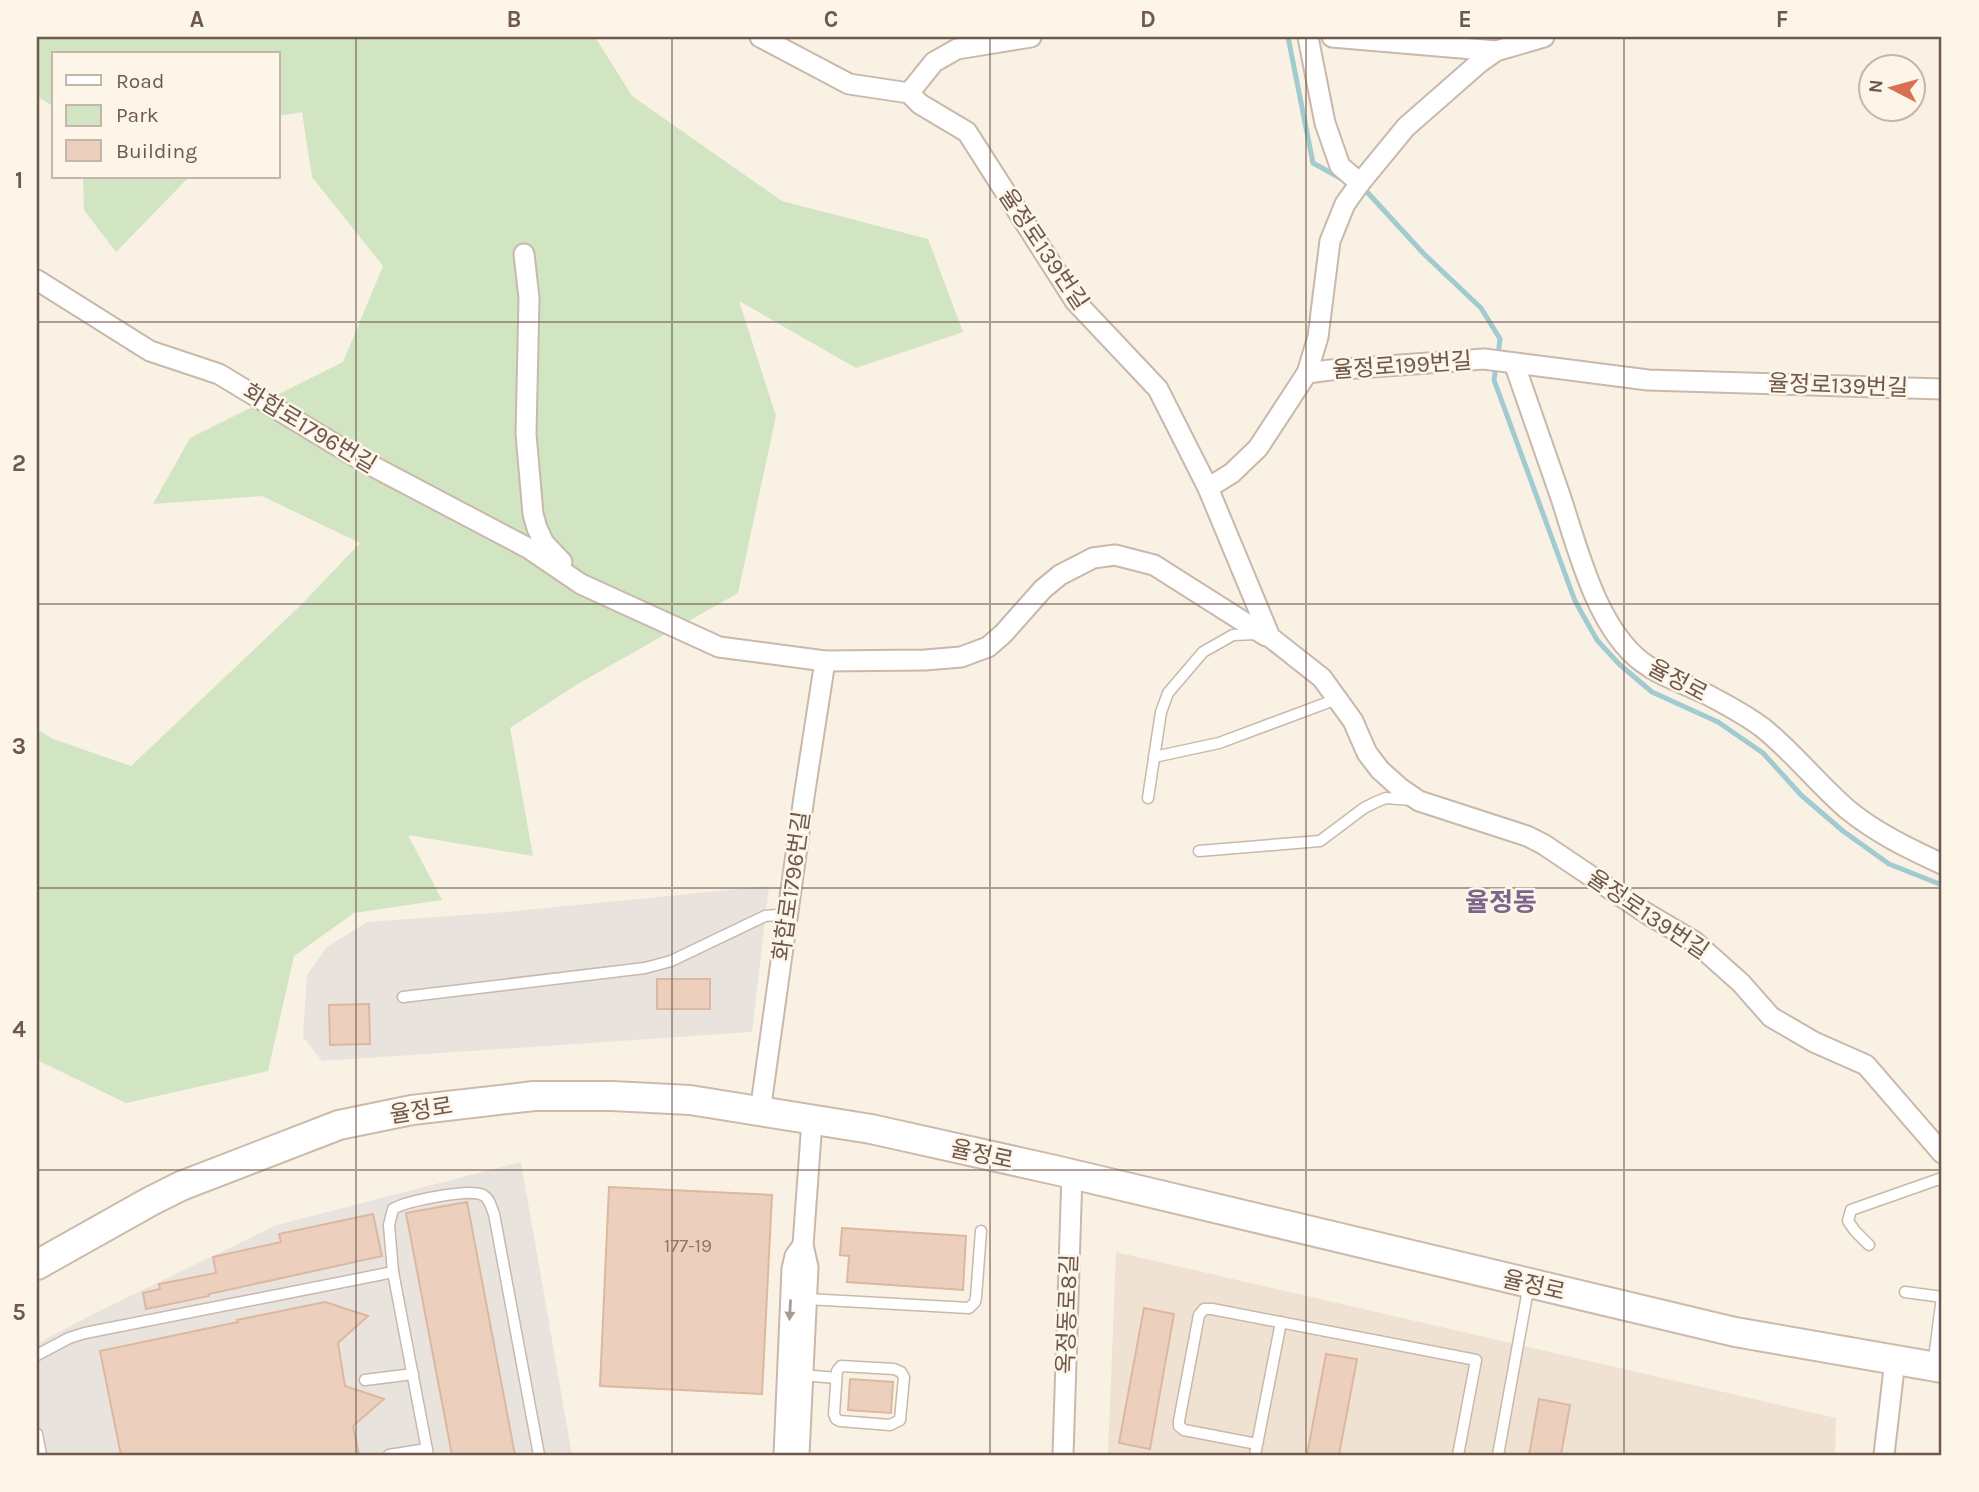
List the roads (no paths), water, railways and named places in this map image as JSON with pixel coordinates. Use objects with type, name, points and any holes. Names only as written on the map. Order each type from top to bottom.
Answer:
[{"type":"main road","name":"율정로","points":[[37,1265],[181,1186],[340,1125],[412,1110],[534,1096],[690,1100],[871,1129],[1072,1174],[1735,1332],[1938,1367]]},
{"type":"street","name":"율정로139번길","points":[[760,37],[849,83],[909,93],[920,104],[967,132],[1075,301],[1157,389],[1208,488],[1269,637],[1322,678],[1353,720],[1367,752],[1380,771],[1399,789],[1419,801],[1544,844],[1646,913],[1695,942],[1741,983],[1771,1017],[1814,1042],[1866,1065],[1942,1153]]},
{"type":"street","points":[[909,93],[934,62],[957,49],[1031,37]]},
{"type":"street","points":[[1308,37],[1332,145],[1340,166],[1360,183]]},
{"type":"street","points":[[1332,37],[1496,51],[1544,37]]},
{"type":"street","points":[[1307,373],[1318,337],[1330,241],[1345,204],[1406,127],[1496,51]]},
{"type":"street","name":"화합로1796번길","points":[[524,254],[528,298],[526,433],[533,514],[544,543],[581,584]]},
{"type":"street","name":"화합로1796번길","points":[[37,279],[150,351],[219,374],[361,460],[528,548],[581,584],[719,647],[825,660],[937,660],[961,657],[988,647],[1003,635],[1043,589],[1060,575],[1093,558],[1115,555],[1154,565],[1269,637]]},
{"type":"street","name":"율정로139번길","points":[[1484,359],[1648,380],[1942,389]]},
{"type":"street","name":"율정로199번길","points":[[1208,488],[1232,473],[1258,448],[1307,373],[1484,359]]},
{"type":"street","name":"율정로","points":[[1512,363],[1591,587],[1610,624],[1626,646],[1659,673],[1709,695],[1761,726],[1829,793],[1872,828],[1942,864]]},
{"type":"street","name":"화합로1796번길","points":[[761,1112],[825,660]]},
{"type":"street","points":[[799,1455],[808,1267],[803,1245],[812,1121]]},
{"type":"street","name":"옥정동로8길","points":[[1063,1455],[1072,1174]]},
{"type":"street","points":[[784,1455],[792,1265],[803,1245]]},
{"type":"street","points":[[1884,1455],[1895,1360]]},
{"type":"lane","points":[[1148,798],[1164,700],[1203,652],[1233,635],[1253,633],[1269,637]]},
{"type":"lane","points":[[1154,757],[1219,743],[1338,699]]},
{"type":"lane","name":"율정로139번길","points":[[1199,851],[1320,841],[1376,802],[1386,798],[1419,801]]},
{"type":"lane","points":[[403,997],[645,968],[671,961],[765,916],[788,914]]},
{"type":"lane","points":[[1869,1245],[1849,1221],[1852,1210],[1942,1178]]},
{"type":"lane","points":[[390,1455],[428,1452],[393,1272],[389,1225],[393,1209],[404,1204],[464,1193],[485,1196],[494,1214],[539,1455]]},
{"type":"lane","points":[[807,1299],[969,1308],[976,1297],[981,1231]]},
{"type":"lane","points":[[37,1355],[69,1338],[85,1333],[393,1272]]},
{"type":"lane","points":[[1497,1455],[1529,1284]]},
{"type":"lane","points":[[1905,1292],[1942,1297],[1938,1367]]},
{"type":"lane","points":[[1281,1322],[1256,1450],[1184,1430],[1178,1421],[1199,1315],[1207,1308],[1281,1322],[1476,1360],[1458,1455]]},
{"type":"lane","points":[[841,1366],[894,1369],[901,1372],[904,1377],[900,1420],[890,1425],[838,1420],[834,1414],[836,1378],[841,1366]]},
{"type":"lane","points":[[365,1380],[413,1374]]},
{"type":"lane","points":[[803,1375],[836,1378]]},
{"type":"lane","points":[[37,1434],[41,1455]]},
{"type":"waterway","points":[[1288,37],[1313,163],[1342,179]]},
{"type":"waterway","points":[[1359,189],[1368,193],[1424,254],[1481,308],[1500,339],[1498,356]]},
{"type":"waterway","points":[[1496,366],[1494,380],[1575,601],[1597,640],[1619,664],[1652,692],[1718,722],[1763,753],[1801,795],[1843,831],[1889,864],[1942,885]]},
{"type":"district","name":"율정동","points":[[1501,902]]}]
